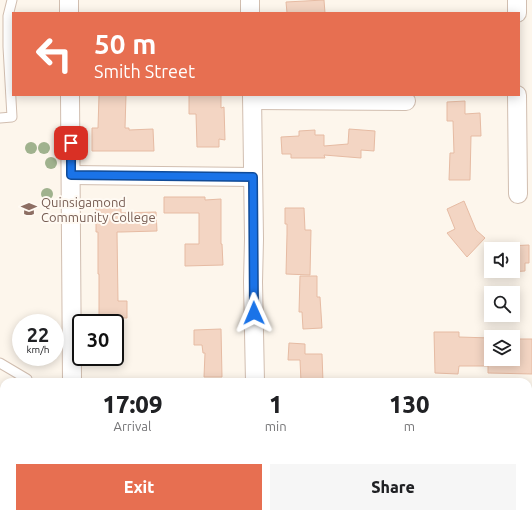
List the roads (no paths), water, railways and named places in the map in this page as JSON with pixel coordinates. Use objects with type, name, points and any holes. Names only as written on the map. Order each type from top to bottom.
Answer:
[{"type":"street","points":[[69,0],[69,12]]},
{"type":"street","points":[[250,0],[250,12]]},
{"type":"street","points":[[517,0],[517,12]]},
{"type":"street","points":[[70,96],[72,378]]},
{"type":"street","points":[[517,96],[518,194]]},
{"type":"street","points":[[255,378],[253,282],[253,98],[406,101]]},
{"type":"street","points":[[71,175],[253,177]]},
{"type":"lane","points":[[0,118],[12,117],[8,47],[4,16],[12,0]]},
{"type":"lane","points":[[0,363],[25,378]]},
{"type":"place","name":"Quinsigamond Community College","points":[[29,209]]}]
